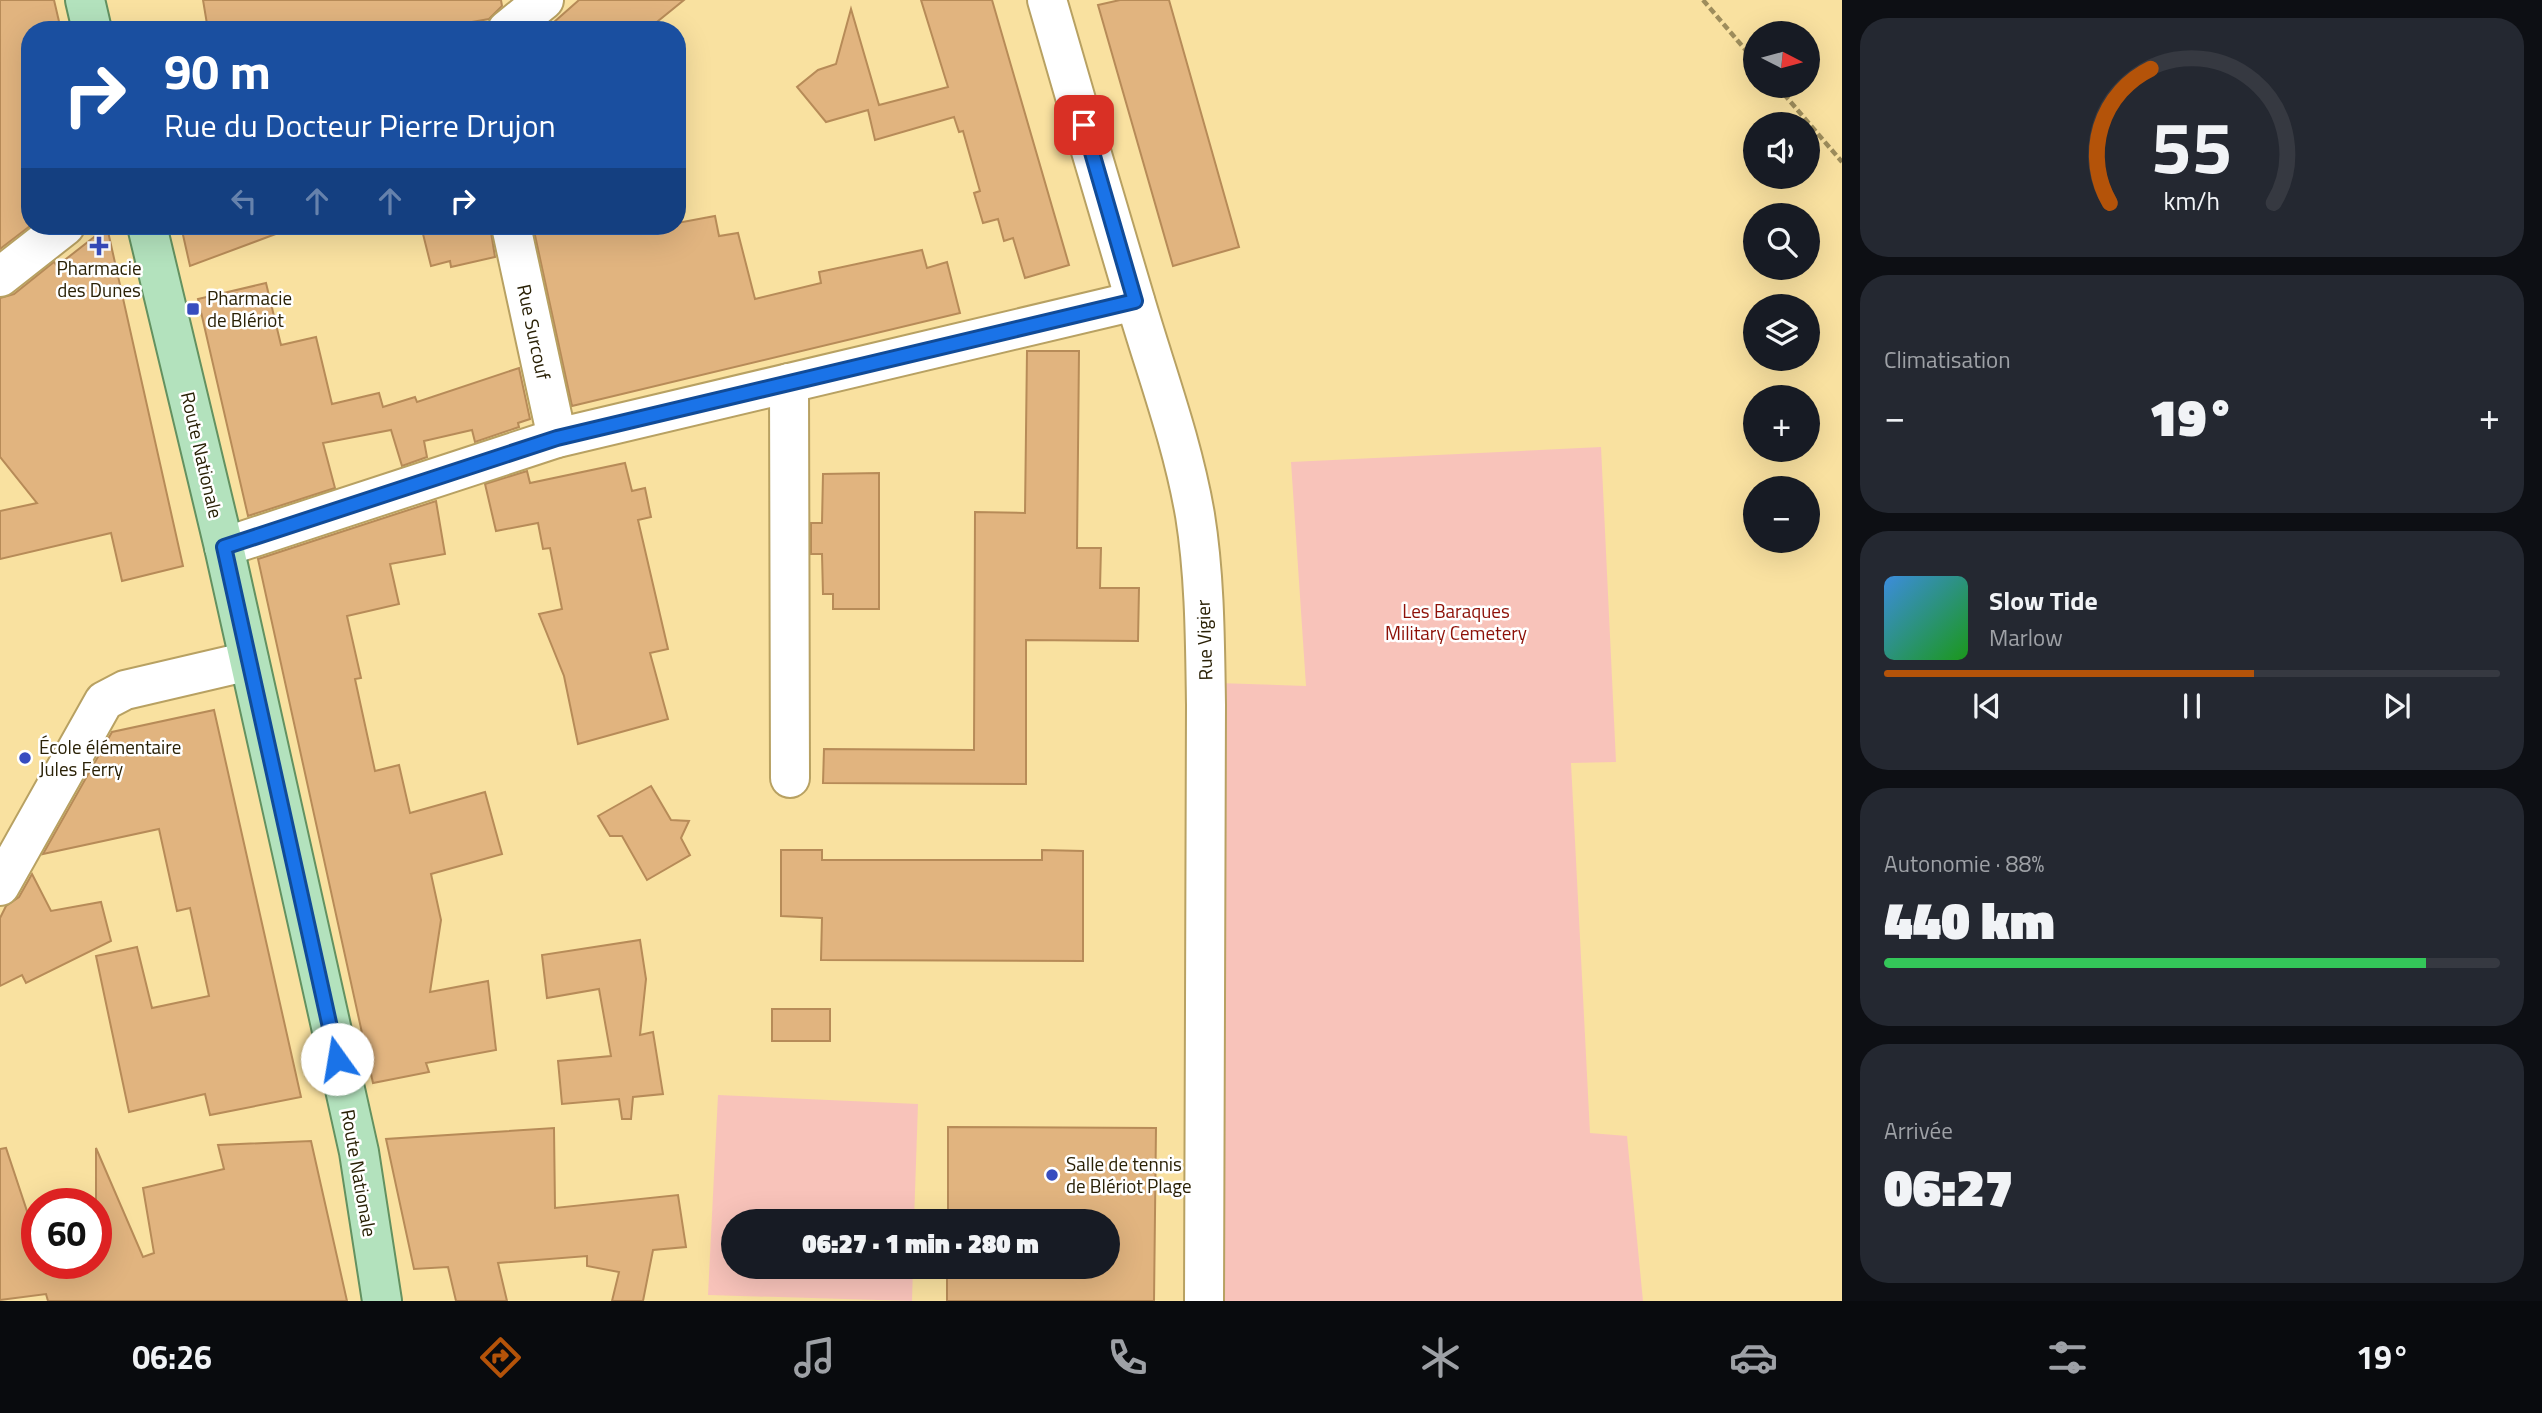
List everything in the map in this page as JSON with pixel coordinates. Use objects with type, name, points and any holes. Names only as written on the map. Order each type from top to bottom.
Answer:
[{"type":"main road","points":[[85,0],[90,21]]},
{"type":"main road","name":"Route Nationale","points":[[149,235],[224,547],[359,1152],[382,1301]]},
{"type":"street","points":[[518,21],[544,0]]},
{"type":"street","name":"Rue Vigier","points":[[1047,0],[1135,301],[1169,401],[1185,465],[1198,539],[1204,611],[1204,1301]]},
{"type":"street","points":[[0,277],[54,235]]},
{"type":"street","name":"Rue Surcouf","points":[[513,235],[557,438]]},
{"type":"street","points":[[224,547],[557,438],[1135,301]]},
{"type":"street","points":[[789,383],[790,778]]},
{"type":"street","points":[[0,886],[104,701],[125,690],[249,661]]},
{"type":"path","points":[[1703,0],[1743,47]]},
{"type":"path","points":[[1787,98],[1842,162]]},
{"type":"green space","name":"Les Baraques Military Cemetery","points":[[1601,447],[1616,762],[1571,763],[1590,1133],[1627,1136],[1643,1301],[1219,1301],[1217,683],[1306,686],[1291,462]]},
{"type":"green space","points":[[718,1095],[918,1104],[914,1209],[721,1209],[721,1279],[913,1279],[912,1301],[708,1295]]},
{"type":"building","points":[[0,0],[54,0],[59,21],[21,21],[21,233],[0,249]]},
{"type":"building","points":[[203,0],[501,0],[502,6],[489,19],[478,21],[206,21]]},
{"type":"building","points":[[579,0],[684,0],[658,21],[555,21]]},
{"type":"building","points":[[921,0],[992,0],[1069,265],[1025,278],[1013,238],[1004,241],[998,219],[983,223],[974,193],[980,191],[963,131],[959,132],[954,117],[875,140],[868,110],[826,122],[797,87],[818,70],[836,64],[851,9],[879,105],[948,87]]},
{"type":"building","points":[[1120,0],[1169,0],[1239,247],[1173,266],[1098,5]]},
{"type":"building","points":[[715,216],[719,236],[738,233],[755,299],[821,283],[819,272],[922,250],[927,268],[947,262],[960,313],[572,406],[535,235],[686,235],[686,221]]},
{"type":"building","points":[[97,235],[109,235],[183,566],[122,581],[111,533],[0,559],[0,511],[37,503],[0,457],[0,298],[14,294],[54,262],[57,266]]},
{"type":"building","points":[[183,235],[273,235],[190,266]]},
{"type":"building","points":[[423,235],[491,235],[495,257],[451,267],[450,261],[431,266]]},
{"type":"building","points":[[266,283],[281,345],[316,337],[332,404],[379,393],[383,407],[415,397],[417,402],[519,368],[530,419],[518,423],[519,427],[475,442],[472,430],[424,441],[427,457],[402,466],[391,430],[323,443],[335,488],[248,516],[198,299]]},
{"type":"building","points":[[1027,351],[1079,351],[1077,548],[1101,548],[1100,588],[1139,588],[1138,641],[1026,640],[1026,784],[823,783],[824,749],[974,750],[975,512],[1025,513]]},
{"type":"building","points":[[625,463],[632,491],[645,488],[651,517],[638,520],[668,649],[650,653],[668,719],[578,744],[564,676],[539,614],[562,609],[550,548],[543,549],[538,523],[496,531],[485,484],[527,471],[530,483]]},
{"type":"building","points":[[879,473],[879,609],[833,609],[833,594],[823,594],[822,554],[811,554],[811,523],[822,523],[823,474]]},
{"type":"building","points":[[436,501],[445,554],[390,564],[399,604],[347,616],[361,678],[355,679],[375,771],[399,765],[410,813],[485,792],[502,854],[431,874],[441,920],[430,992],[488,981],[496,1050],[426,1063],[429,1072],[373,1083],[258,559]]},
{"type":"building","points":[[214,710],[301,1097],[210,1115],[205,1094],[129,1112],[96,956],[137,947],[152,1008],[209,996],[190,908],[177,911],[159,829],[43,854],[112,732]]},
{"type":"building","points":[[651,786],[671,820],[689,821],[681,838],[690,855],[647,880],[622,836],[610,836],[598,816]]},
{"type":"building","points":[[781,850],[822,850],[822,860],[1042,860],[1042,850],[1083,851],[1083,961],[821,960],[822,918],[781,916]]},
{"type":"building","points":[[32,874],[51,911],[101,902],[111,941],[26,983],[22,975],[0,986],[0,918],[6,906],[19,897]]},
{"type":"building","points":[[640,940],[646,979],[640,1035],[653,1032],[663,1094],[633,1097],[631,1119],[622,1119],[619,1099],[562,1104],[558,1061],[611,1056],[599,989],[547,998],[542,955]]},
{"type":"building","points":[[772,1009],[830,1009],[830,1041],[772,1041]]},
{"type":"building","name":"Salle de tennis de Blériot Plage","points":[[948,1127],[1156,1128],[1154,1301],[947,1301],[947,1279],[1120,1279],[1120,1209],[948,1209]]},
{"type":"building","points":[[554,1128],[555,1208],[678,1195],[686,1247],[653,1250],[643,1301],[612,1301],[619,1272],[587,1266],[587,1256],[498,1263],[507,1301],[456,1301],[448,1267],[414,1269],[386,1139]]},
{"type":"building","points":[[311,1141],[347,1301],[48,1301],[46,1294],[0,1300],[0,1149],[6,1148],[21,1193],[21,1279],[112,1279],[112,1188],[96,1188],[96,1148],[143,1257],[154,1253],[143,1188],[224,1169],[218,1145]]},
{"type":"place","name":"Pharmacie des Dunes","points":[[99,246]]},
{"type":"place","name":"Pharmacie de Blériot","points":[[193,309]]},
{"type":"place","name":"École élémentaire Jules Ferry","points":[[25,758]]},
{"type":"place","name":"Salle de tennis de Blériot Plage","points":[[1052,1175]]},
{"type":"route","points":[[337,1059],[224,547],[557,438],[1135,301],[1084,125]]}]
